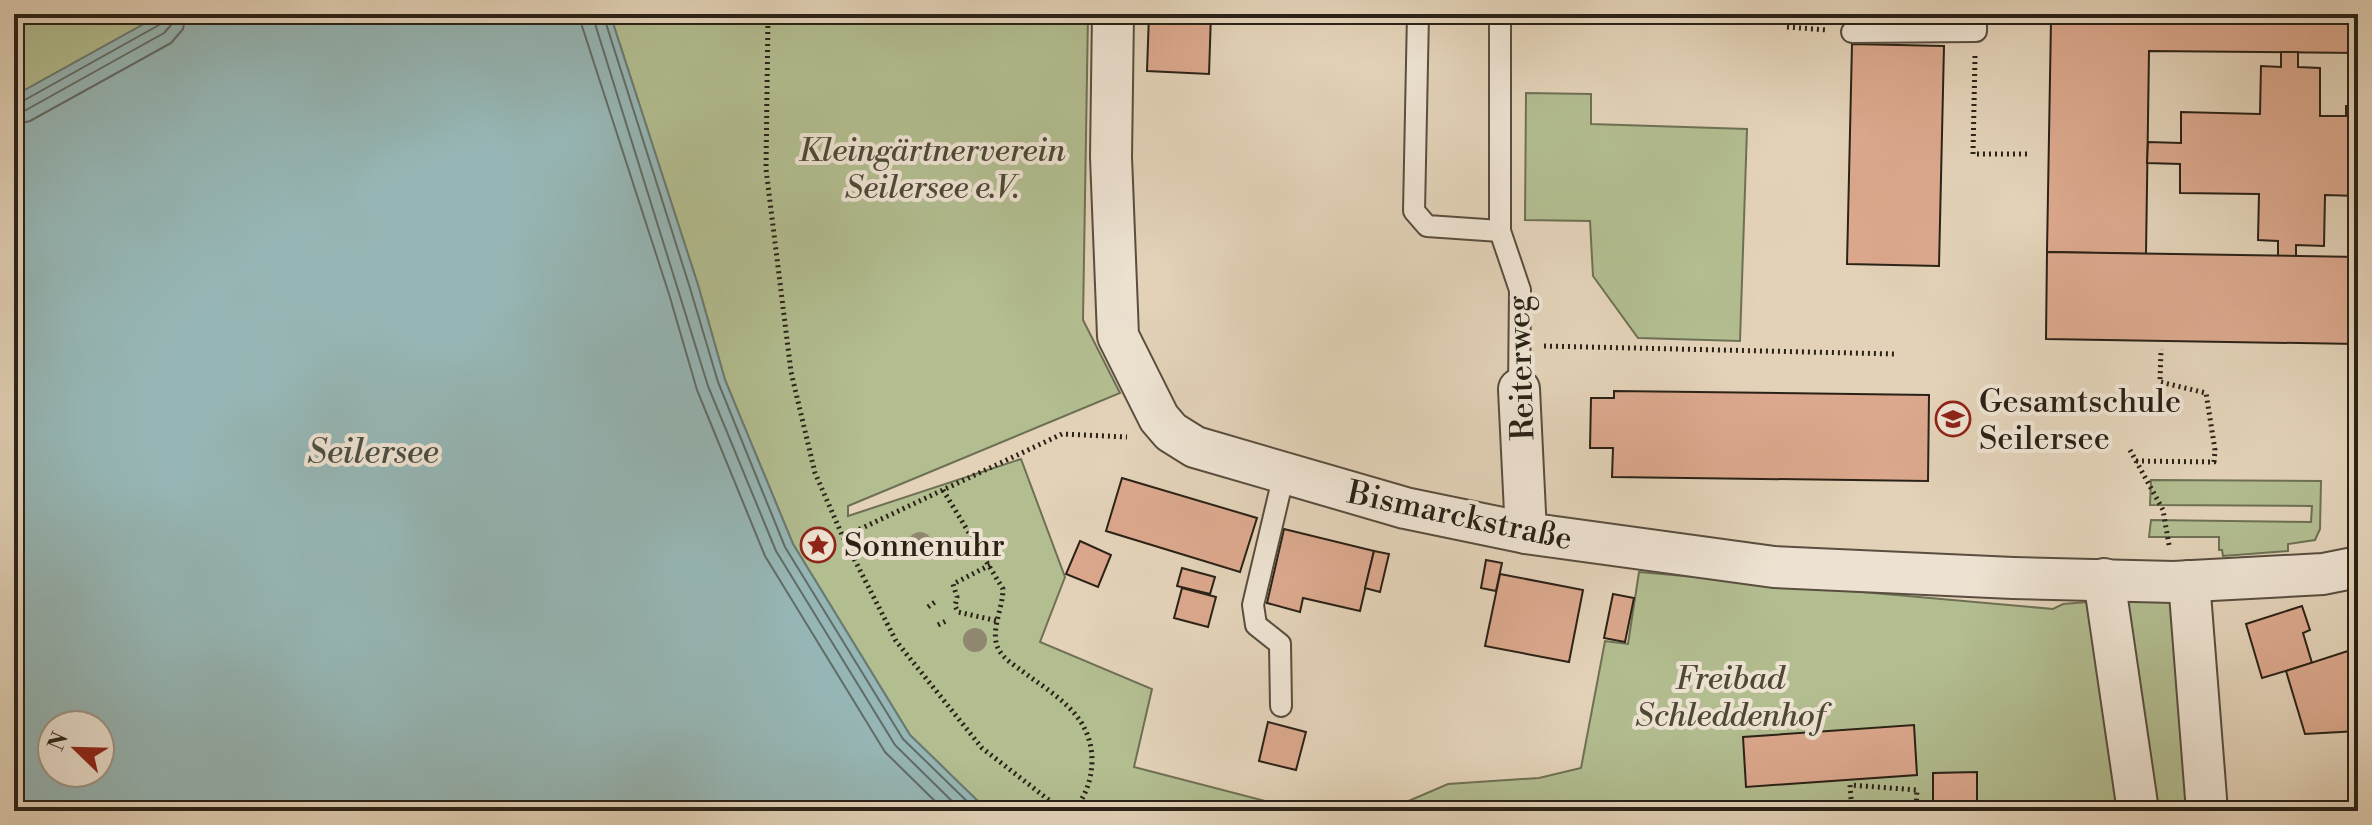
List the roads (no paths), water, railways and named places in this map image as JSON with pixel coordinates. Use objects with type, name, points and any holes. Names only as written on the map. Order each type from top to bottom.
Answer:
[{"type":"street","name":"Bismarckstraße","points":[[1113,14],[1111,157],[1118,336],[1159,418],[1171,432],[1195,447],[1405,508],[1526,533],[1789,568],[2182,581],[2323,574],[2358,567]]},
{"type":"street","name":"Reiterweg","points":[[1519,389],[1526,533]]},
{"type":"street","points":[[2104,579],[2138,811]]},
{"type":"street","points":[[2182,581],[2207,811]]},
{"type":"lane","points":[[1418,14],[1414,211],[1427,226],[1500,231]]},
{"type":"lane","name":"Reiterweg","points":[[1500,14],[1500,231],[1520,290],[1519,389]]},
{"type":"lane","points":[[1852,32],[1976,23]]},
{"type":"lane","points":[[1281,706],[1280,644],[1256,625],[1253,605],[1284,474]]},
{"type":"water","name":"Seilersee","points":[[162,14],[610,14],[698,285],[725,380],[793,544],[910,735],[988,811],[14,811],[14,96]]},
{"type":"place","name":"Gesamtschule Seilersee","points":[[1953,419]]},
{"type":"place","name":"Sonnenuhr","points":[[818,545]]},
{"type":"park label","name":"Kleingärtnerverein Seilersee e.V.","points":[[932,168]]},
{"type":"park label","name":"Freibad Schleddenhof","points":[[1730,696]]}]
